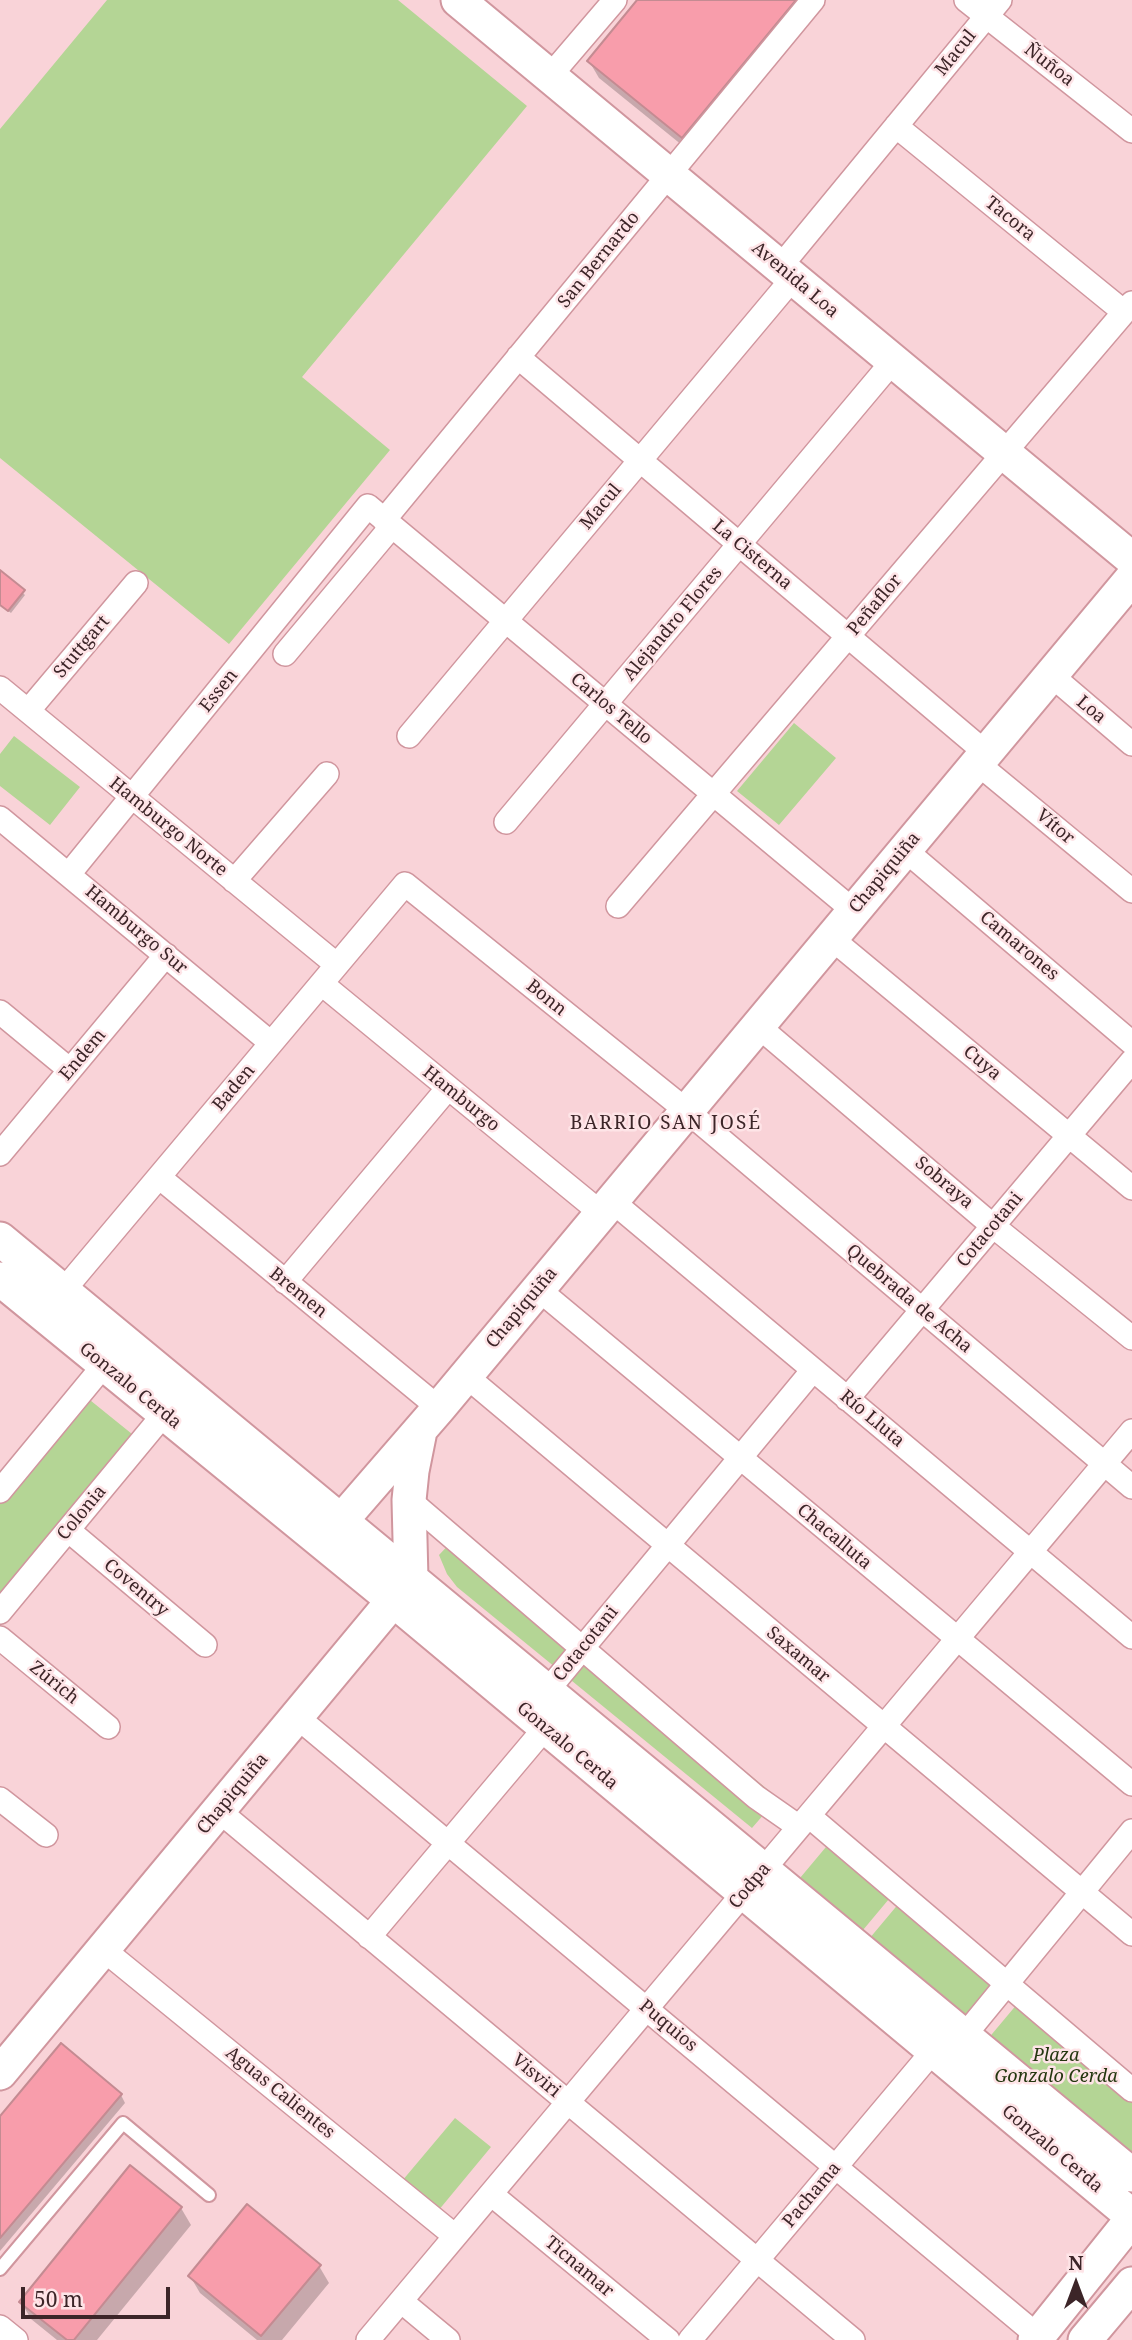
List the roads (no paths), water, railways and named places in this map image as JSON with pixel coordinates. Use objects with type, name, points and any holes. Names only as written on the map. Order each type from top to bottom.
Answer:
[{"type":"street","name":"Avenida Loa","points":[[458,0],[1132,559]]},
{"type":"street","points":[[550,76],[615,0]]},
{"type":"street","name":"San Bernardo","points":[[285,654],[381,517],[518,357],[813,0]]},
{"type":"street","name":"Ñuñoa","points":[[966,0],[993,8],[1132,131]]},
{"type":"street","name":"Macul","points":[[409,736],[640,460],[786,273],[896,126],[993,8]]},
{"type":"street","name":"Tacora","points":[[896,126],[1128,307]]},
{"type":"street","name":"Peñaflor","points":[[618,906],[1128,307]]},
{"type":"street","name":"La Cisterna","points":[[518,357],[848,636],[982,758]]},
{"type":"street","name":"Alejandro Flores","points":[[506,822],[892,361]]},
{"type":"street","name":"Carlos Tello","points":[[381,517],[854,911]]},
{"type":"street","name":"Essen","points":[[69,874],[133,797],[381,517]]},
{"type":"street","name":"Chapiquiña","points":[[0,2073],[402,1590],[412,1471],[430,1418],[1132,579]]},
{"type":"street","name":"Stuttgart","points":[[28,711],[136,583]]},
{"type":"street","name":"Loa","points":[[1051,675],[1132,744]]},
{"type":"street","name":"Hamburgo Norte","points":[[0,688],[337,965]]},
{"type":"street","name":"Vítor","points":[[982,758],[1132,891]]},
{"type":"street","points":[[234,881],[327,774]]},
{"type":"street","name":"Hamburgo Sur","points":[[0,818],[271,1043]]},
{"type":"street","name":"Camarones","points":[[905,850],[1132,1043]]},
{"type":"street","name":"Baden","points":[[63,1291],[405,884]]},
{"type":"street","name":"Bonn","points":[[405,884],[687,1111]]},
{"type":"street","name":"Cuya","points":[[831,938],[1132,1188]]},
{"type":"street","name":"Endem","points":[[0,1154],[166,955]]},
{"type":"street","name":"Hamburgo","points":[[322,984],[448,1088],[607,1207]]},
{"type":"street","points":[[0,1012],[70,1070]]},
{"type":"street","name":"Sobraya","points":[[758,1026],[993,1226],[1132,1338]]},
{"type":"street","name":"Cotacotani","points":[[847,1399],[1132,1061]]},
{"type":"street","points":[[285,1282],[448,1088]]},
{"type":"street","name":"Quebrada de Acha","points":[[687,1111],[1132,1487]]},
{"type":"street","name":"Bremen","points":[[159,1177],[285,1282],[430,1418]]},
{"type":"street","name":"Río Lluta","points":[[607,1207],[813,1370],[1132,1637]]},
{"type":"street","name":"Gonzalo Cerda","points":[[0,1239],[341,1521],[402,1590],[545,1728],[964,2036],[1132,2175]]},
{"type":"street","name":"Gonzalo Cerda","points":[[0,1279],[164,1414],[402,1590],[547,1691],[933,2051],[1132,2218]]},
{"type":"street","name":"Chacalluta","points":[[538,1289],[1132,1784]]},
{"type":"street","points":[[0,1490],[104,1365]]},
{"type":"street","name":"Cotacotani","points":[[547,1691],[813,1370]]},
{"type":"street","name":"Saxamar","points":[[466,1376],[1132,1934]]},
{"type":"street","name":"Colonia","points":[[0,1612],[164,1414]]},
{"type":"street","points":[[341,1521],[430,1418]]},
{"type":"street","name":"Codpa","points":[[368,2340],[1132,1431]]},
{"type":"street","points":[[409,1500],[756,1797],[804,1821],[1132,2090]]},
{"type":"street","name":"Coventry","points":[[68,1530],[205,1645]]},
{"type":"street","name":"Zúrich","points":[[0,1638],[108,1727]]},
{"type":"street","name":"Puquios","points":[[297,1717],[836,2166],[1037,2338]]},
{"type":"street","points":[[369,1937],[545,1728]]},
{"type":"street","points":[[0,1799],[46,1835]]},
{"type":"street","name":"Visviri","points":[[219,1811],[853,2340]]},
{"type":"street","points":[[964,2036],[1132,1831]]},
{"type":"street","name":"Aguas Calientes","points":[[104,1950],[455,2236]]},
{"type":"street","name":"Pachama","points":[[690,2340],[933,2051]]},
{"type":"street","name":"Ticnamar","points":[[491,2194],[668,2340]]},
{"type":"street","points":[[1037,2338],[1132,2218]]},
{"type":"street","points":[[401,2301],[447,2340]]},
{"type":"street","points":[[1084,2340],[1126,2303]]},
{"type":"street","points":[[0,2327],[16,2340]]},
{"type":"lane","points":[[0,2269],[123,2123],[209,2194]]},
{"type":"district","name":"BARRIO SAN JOSÉ","points":[[666,1124]]},
{"type":"park label","name":"Plaza Gonzalo Cerda","points":[[1056,2066]]}]
